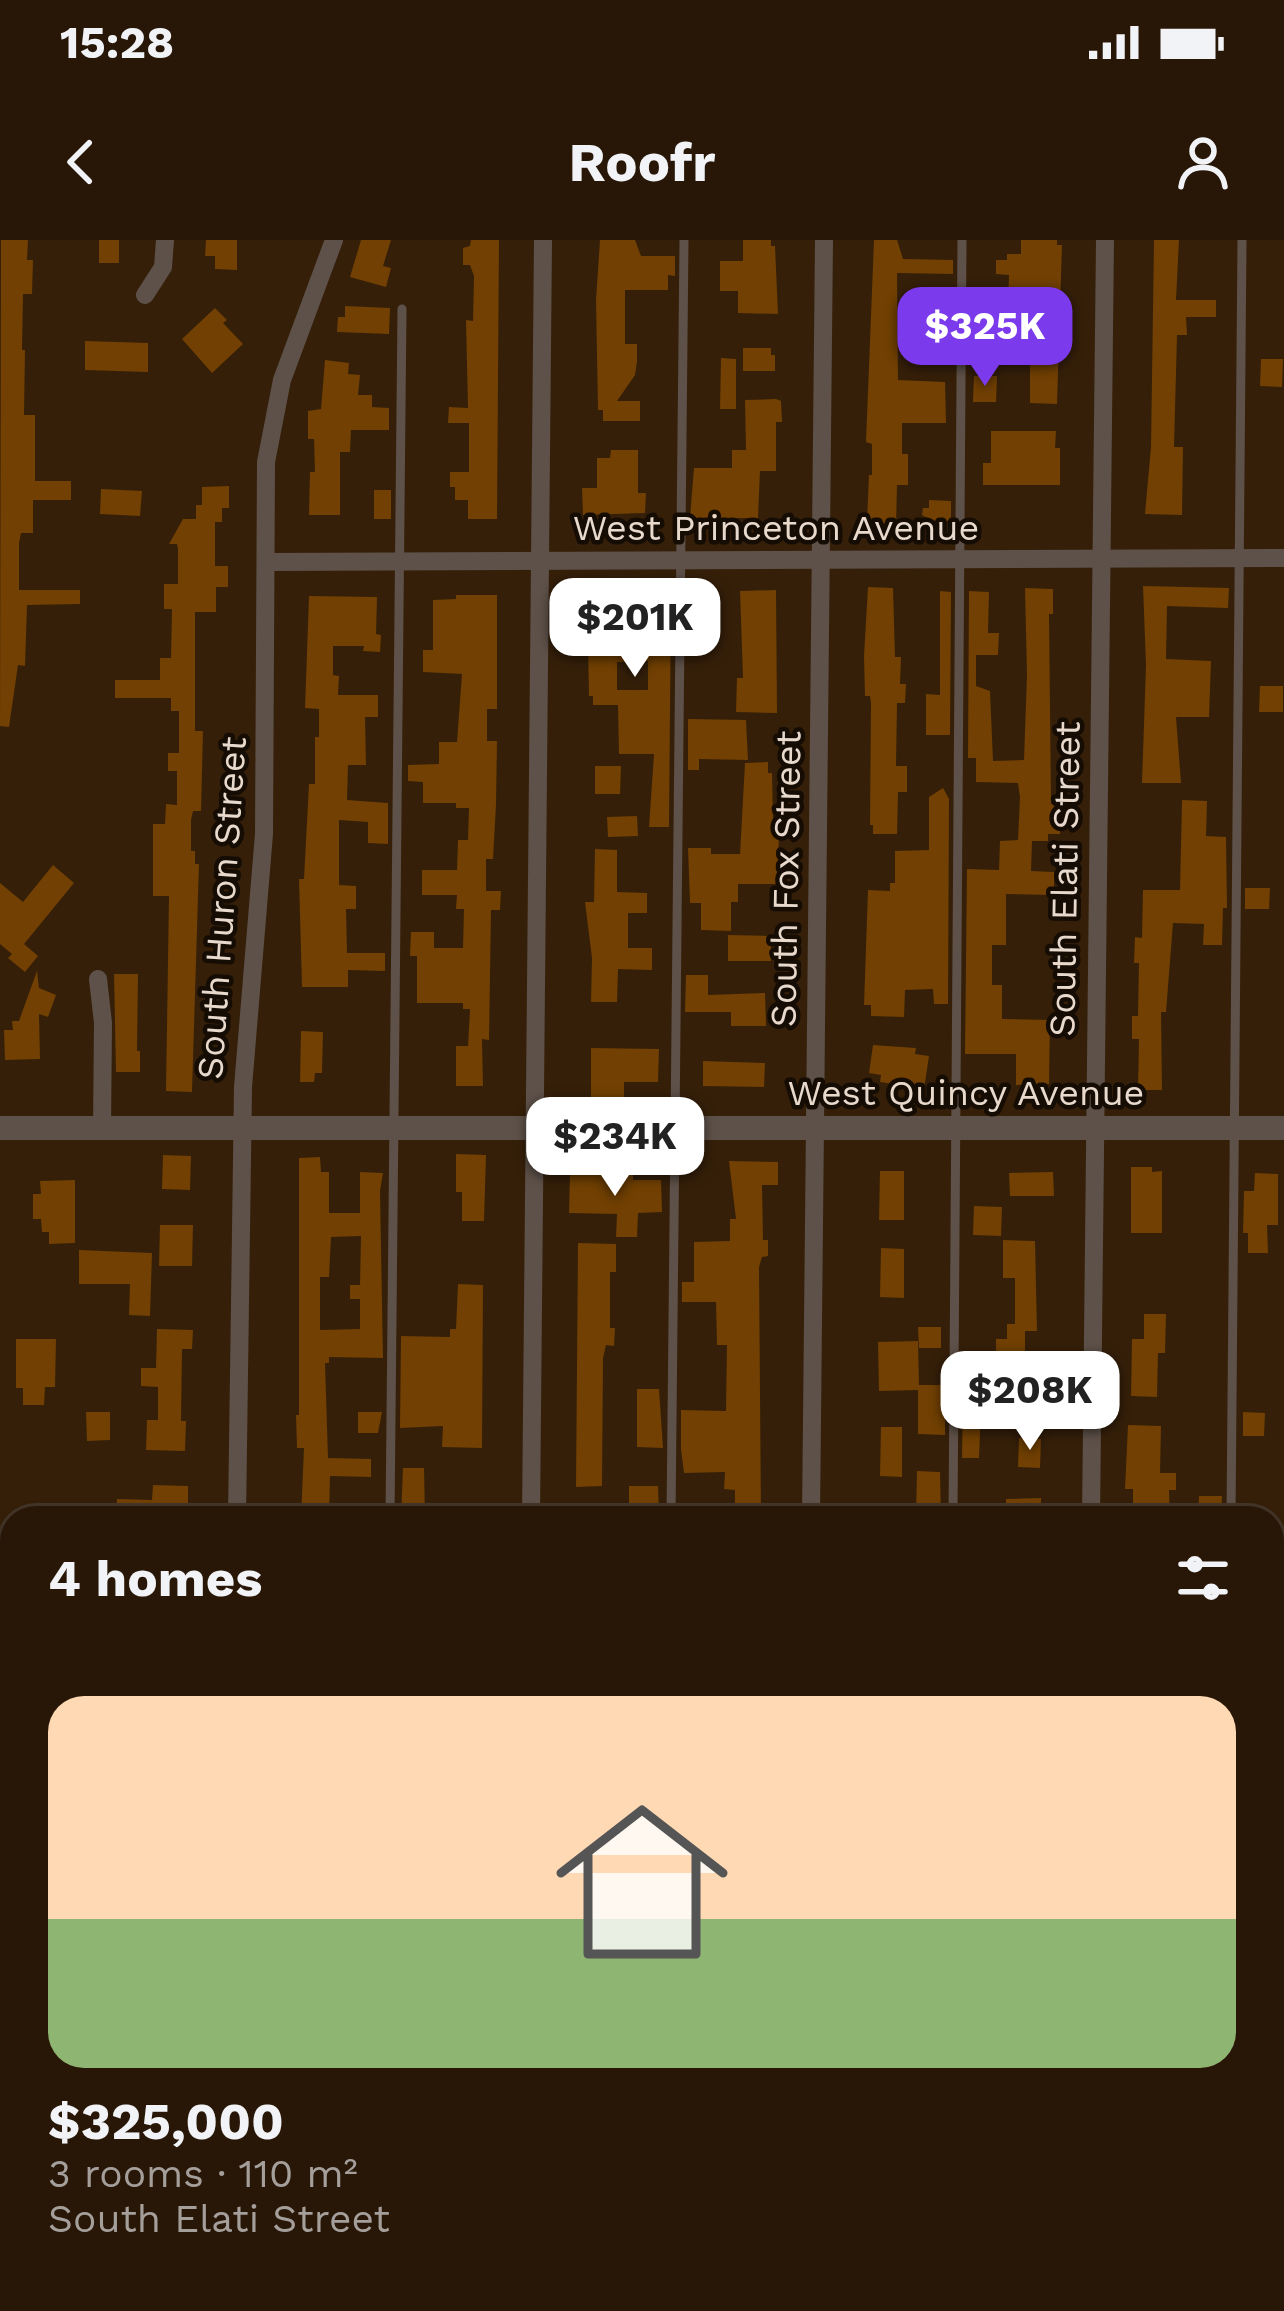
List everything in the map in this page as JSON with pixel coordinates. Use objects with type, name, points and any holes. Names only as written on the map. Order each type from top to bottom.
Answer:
[{"type":"street","points":[[145,295],[163,267],[165,240]]},
{"type":"street","name":"South Huron Street","points":[[238,1506],[242,1128],[263,874],[266,462],[276,404],[334,240]]},
{"type":"street","points":[[531,1506],[543,240]]},
{"type":"street","name":"South Fox Street","points":[[811,1506],[824,240]]},
{"type":"street","name":"South Elati Street","points":[[1091,1506],[1105,240]]},
{"type":"street","name":"West Princeton Avenue","points":[[267,562],[1284,558]]},
{"type":"street","points":[[98,979],[103,1023],[102,1128]]},
{"type":"street","name":"West Quincy Avenue","points":[[0,1128],[1284,1128]]},
{"type":"lane","points":[[671,1506],[684,240]]},
{"type":"lane","points":[[953,1506],[962,240]]},
{"type":"lane","points":[[1231,1506],[1242,240]]},
{"type":"lane","points":[[389,1506],[401,309]]},
{"type":"building","points":[[1,240],[28,240],[27,260],[33,260],[32,294],[23,294],[22,350],[24,415],[35,415],[35,481],[71,481],[71,500],[33,500],[33,533],[21,533],[19,543],[19,590],[80,590],[80,604],[27,605],[25,666],[18,665],[9,727],[0,726]]},
{"type":"building","points":[[99,240],[119,240],[119,263],[99,263]]},
{"type":"building","points":[[206,240],[237,240],[237,270],[215,269],[215,256],[205,256]]},
{"type":"building","points":[[361,240],[391,240],[383,266],[391,268],[386,287],[350,277]]},
{"type":"building","points":[[471,240],[499,240],[497,519],[468,519],[468,500],[455,500],[455,487],[450,487],[450,472],[469,472],[469,423],[448,423],[449,407],[468,408],[466,320],[473,321],[474,276],[470,265],[463,265],[463,248]]},
{"type":"building","points":[[600,240],[635,240],[641,256],[675,256],[675,276],[668,275],[668,290],[625,290],[625,344],[637,344],[637,361],[635,375],[617,401],[640,401],[640,421],[603,421],[603,410],[598,410]]},
{"type":"building","points":[[743,240],[771,240],[775,246],[778,314],[738,313],[738,291],[720,291],[720,261],[743,261]]},
{"type":"building","points":[[874,240],[897,240],[903,259],[953,260],[953,274],[897,273],[898,380],[945,382],[946,423],[902,423],[908,485],[897,485],[896,527],[875,527],[867,521],[872,475],[872,444],[866,442]]},
{"type":"building","points":[[1021,240],[1057,240],[1062,245],[1057,404],[1030,403],[1030,361],[1006,361],[1009,275],[996,274],[996,260],[1021,254]]},
{"type":"building","points":[[1154,240],[1179,240],[1176,300],[1216,300],[1216,317],[1186,317],[1187,335],[1177,335],[1174,447],[1183,447],[1182,515],[1145,514],[1151,447]]},
{"type":"building","points":[[345,306],[390,308],[389,334],[337,332]]},
{"type":"building","points":[[215,308],[243,344],[212,373],[182,339]]},
{"type":"building","points":[[85,341],[148,343],[148,372],[85,370]]},
{"type":"building","points":[[743,348],[771,348],[775,371],[743,371]]},
{"type":"building","points":[[721,358],[736,359],[736,409],[720,409]]},
{"type":"building","points":[[1261,359],[1283,359],[1282,387],[1260,386]]},
{"type":"building","points":[[325,360],[349,363],[348,374],[360,375],[358,395],[372,395],[372,407],[389,408],[389,430],[351,430],[350,452],[340,452],[340,515],[309,515],[310,472],[315,472],[308,411],[321,409]]},
{"type":"building","points":[[974,376],[997,376],[996,402],[973,402]]},
{"type":"building","points":[[745,400],[781,401],[782,422],[776,422],[776,471],[760,471],[758,518],[690,518],[694,468],[732,468],[732,450],[746,450]]},
{"type":"building","points":[[991,431],[1056,431],[1060,485],[983,485],[983,463],[991,463]]},
{"type":"building","points":[[611,450],[638,450],[638,493],[646,493],[645,513],[583,515],[582,488],[597,488],[597,458],[610,458]]},
{"type":"building","points":[[229,486],[229,508],[222,508],[222,522],[215,522],[215,566],[228,566],[228,587],[216,587],[216,612],[195,612],[195,731],[203,731],[201,811],[193,811],[191,820],[191,851],[199,864],[192,1092],[166,1091],[169,896],[153,896],[153,824],[165,824],[166,804],[177,805],[177,771],[168,771],[168,753],[179,753],[179,711],[171,711],[171,698],[115,698],[115,680],[160,680],[160,658],[171,658],[172,609],[164,609],[164,584],[178,584],[177,544],[169,544],[183,519],[196,519],[202,487]]},
{"type":"building","points":[[101,489],[142,491],[140,516],[100,514]]},
{"type":"building","points":[[374,490],[391,490],[391,519],[374,519]]},
{"type":"building","points":[[929,500],[951,501],[951,521],[933,521],[922,515]]},
{"type":"building","points":[[1143,586],[1229,588],[1228,608],[1167,606],[1166,659],[1211,661],[1209,717],[1176,717],[1181,783],[1142,783]]},
{"type":"building","points":[[588,587],[618,588],[621,602],[649,603],[649,597],[671,597],[669,827],[649,827],[654,754],[619,754],[618,705],[593,705],[593,696],[589,696],[588,644],[593,644]],"holes":[[[648,661],[648,690],[617,690],[617,662]]]},
{"type":"building","points":[[868,587],[893,588],[895,657],[901,657],[900,684],[906,684],[905,703],[897,703],[896,766],[907,766],[907,792],[898,792],[897,834],[873,834],[870,825],[871,703],[870,696],[865,696],[864,656]]},
{"type":"building","points":[[1025,588],[1053,589],[1053,614],[1049,614],[1051,804],[1061,804],[1060,834],[1048,834],[1048,841],[1032,841],[1031,871],[1054,872],[1054,895],[1006,894],[1006,945],[992,945],[992,985],[1002,985],[1002,1019],[1050,1020],[1049,1084],[1016,1085],[1016,1054],[965,1054],[967,869],[999,870],[1000,841],[1018,840],[1020,797],[1018,783],[976,782],[976,758],[968,758],[969,591],[989,592],[988,633],[999,633],[998,655],[976,655],[976,686],[990,691],[993,761],[1024,760]]},
{"type":"building","points":[[776,590],[777,713],[736,712],[737,678],[743,678],[740,591]]},
{"type":"building","points":[[940,591],[951,592],[950,735],[926,735],[926,694],[940,695]]},
{"type":"building","points":[[456,595],[497,595],[497,709],[487,709],[487,741],[497,741],[496,805],[493,859],[486,859],[486,891],[501,891],[500,910],[491,910],[489,1040],[482,1039],[483,1086],[456,1086],[456,1046],[468,1046],[470,1009],[463,1009],[463,1003],[417,1003],[417,956],[410,956],[411,932],[434,932],[434,948],[463,948],[464,909],[456,909],[457,895],[422,895],[422,870],[457,870],[458,840],[468,840],[469,808],[423,803],[423,782],[408,781],[408,765],[439,764],[439,742],[457,742],[462,674],[423,672],[423,650],[433,650],[433,600],[456,599]]},
{"type":"building","points":[[309,596],[377,597],[376,634],[381,635],[380,652],[363,651],[364,646],[333,646],[338,695],[378,695],[378,717],[365,717],[366,765],[348,765],[347,800],[388,803],[388,844],[368,843],[368,822],[339,820],[339,885],[356,886],[356,909],[346,909],[347,953],[385,953],[385,971],[348,970],[348,987],[302,987],[299,879],[304,879],[309,784],[315,784],[315,737],[319,737],[319,709],[305,708]]},
{"type":"building","points":[[1260,686],[1283,686],[1283,712],[1259,712]]},
{"type":"building","points":[[688,719],[746,720],[748,760],[699,759],[699,770],[688,770]]},
{"type":"building","points":[[768,762],[773,819],[780,825],[776,884],[738,884],[738,902],[731,902],[731,931],[701,930],[701,903],[690,903],[688,848],[740,854],[745,763]]},
{"type":"building","points":[[595,766],[621,766],[620,794],[595,794]]},
{"type":"building","points":[[943,788],[949,799],[948,1004],[934,1004],[933,989],[905,990],[904,1017],[871,1016],[871,1005],[864,1005],[868,890],[890,891],[890,883],[895,883],[895,851],[929,850],[929,797]]},
{"type":"building","points":[[1182,800],[1207,801],[1206,836],[1226,837],[1227,908],[1223,908],[1222,945],[1203,945],[1204,924],[1173,923],[1166,1012],[1161,1012],[1162,1090],[1138,1090],[1139,1039],[1132,1039],[1132,1016],[1138,1016],[1135,937],[1142,938],[1143,890],[1180,890]]},
{"type":"building","points":[[637,816],[638,836],[608,837],[607,817]]},
{"type":"building","points":[[595,849],[617,850],[617,892],[647,893],[647,913],[628,913],[628,948],[652,948],[652,970],[618,969],[617,1002],[591,1002],[592,958],[585,902],[594,902]]},
{"type":"building","points":[[53,865],[74,883],[24,944],[38,956],[25,972],[0,944],[0,883],[23,902]]},
{"type":"building","points":[[1245,888],[1270,888],[1269,909],[1245,909]]},
{"type":"building","points":[[728,935],[771,936],[771,961],[728,961]]},
{"type":"building","points":[[37,971],[39,988],[56,995],[48,1017],[39,1014],[40,1059],[5,1060],[4,1030],[13,1030],[12,1021],[19,1021]]},
{"type":"building","points":[[114,974],[138,974],[140,1072],[116,1072]]},
{"type":"building","points":[[686,975],[708,975],[708,995],[765,993],[766,1026],[731,1026],[731,1012],[685,1012]]},
{"type":"building","points":[[301,1031],[323,1032],[322,1073],[315,1073],[314,1082],[300,1082]]},
{"type":"building","points":[[873,1045],[916,1048],[915,1054],[929,1056],[924,1089],[880,1082],[881,1075],[869,1073]]},
{"type":"building","points":[[591,1048],[659,1049],[658,1082],[624,1082],[624,1098],[591,1097]]},
{"type":"building","points":[[703,1061],[765,1063],[764,1087],[703,1086]]},
{"type":"building","points":[[456,1154],[486,1155],[484,1221],[462,1221]]},
{"type":"building","points":[[163,1155],[191,1156],[190,1190],[162,1189]]},
{"type":"building","points":[[320,1157],[321,1172],[329,1172],[329,1213],[360,1213],[360,1172],[383,1173],[383,1358],[329,1357],[325,1363],[328,1458],[371,1459],[371,1477],[330,1476],[329,1506],[302,1506],[304,1448],[297,1448],[299,1158]],"holes":[[[361,1236],[360,1285],[350,1285],[350,1299],[360,1299],[360,1329],[320,1330],[320,1277],[329,1277],[331,1237]]]},
{"type":"building","points":[[729,1161],[778,1162],[778,1185],[762,1185],[763,1240],[768,1240],[768,1256],[762,1257],[759,1267],[761,1506],[735,1506],[735,1490],[724,1489],[725,1472],[684,1473],[681,1449],[681,1410],[726,1411],[727,1345],[717,1345],[716,1302],[682,1302],[682,1282],[694,1282],[694,1242],[730,1241],[730,1219],[736,1219]]},
{"type":"building","points":[[1131,1167],[1162,1171],[1162,1233],[1131,1233]]},
{"type":"building","points":[[880,1171],[904,1171],[904,1220],[879,1220]]},
{"type":"building","points":[[1053,1172],[1054,1196],[1010,1196],[1009,1173]]},
{"type":"building","points":[[1255,1173],[1278,1174],[1278,1225],[1267,1225],[1268,1253],[1248,1253],[1248,1233],[1243,1233],[1244,1191],[1254,1191]]},
{"type":"building","points":[[570,1174],[661,1180],[662,1212],[638,1213],[637,1237],[616,1237],[617,1214],[569,1213]]},
{"type":"building","points":[[75,1180],[75,1243],[49,1244],[49,1232],[42,1232],[41,1219],[33,1219],[33,1194],[41,1194],[40,1181]]},
{"type":"building","points":[[974,1206],[1002,1207],[1001,1236],[973,1235]]},
{"type":"building","points":[[160,1225],[193,1225],[192,1266],[159,1266]]},
{"type":"building","points":[[1003,1240],[1035,1241],[1037,1331],[1025,1331],[1025,1370],[1044,1369],[1048,1397],[1008,1398],[1007,1360],[996,1360],[996,1339],[1007,1339],[1007,1324],[1015,1324],[1015,1278],[1003,1278]]},
{"type":"building","points":[[578,1243],[616,1244],[616,1272],[610,1272],[614,1346],[606,1345],[603,1358],[602,1486],[576,1487]]},
{"type":"building","points":[[881,1248],[904,1249],[904,1298],[880,1297]]},
{"type":"building","points":[[79,1250],[152,1253],[150,1316],[129,1315],[130,1284],[79,1284]]},
{"type":"building","points":[[458,1284],[483,1285],[482,1448],[442,1447],[443,1426],[400,1428],[401,1336],[450,1337],[450,1329],[456,1329]]},
{"type":"building","points":[[1144,1314],[1166,1314],[1165,1353],[1158,1353],[1157,1397],[1131,1396],[1132,1339],[1144,1339]]},
{"type":"building","points":[[918,1327],[941,1327],[941,1348],[919,1348]]},
{"type":"building","points":[[157,1329],[193,1330],[192,1349],[182,1349],[185,1451],[146,1450],[147,1420],[158,1420],[158,1387],[141,1386],[141,1368],[156,1368]]},
{"type":"building","points":[[16,1339],[56,1339],[55,1387],[45,1387],[44,1405],[23,1405],[23,1388],[16,1388]]},
{"type":"building","points":[[918,1341],[919,1385],[941,1385],[945,1392],[945,1435],[918,1434],[918,1390],[879,1391],[878,1342]]},
{"type":"building","points":[[637,1389],[659,1389],[663,1448],[637,1447]]},
{"type":"building","points":[[963,1391],[986,1391],[979,1458],[962,1458]]},
{"type":"building","points":[[86,1412],[110,1412],[110,1440],[87,1441]]},
{"type":"building","points":[[358,1412],[382,1412],[378,1433],[358,1433]]},
{"type":"building","points":[[1243,1412],[1265,1413],[1264,1436],[1243,1436]]},
{"type":"building","points":[[1128,1425],[1161,1426],[1160,1473],[1176,1473],[1176,1490],[1169,1490],[1170,1506],[1133,1506],[1133,1489],[1125,1489]]},
{"type":"building","points":[[881,1427],[902,1427],[902,1477],[880,1476]]},
{"type":"building","points":[[1019,1438],[1041,1439],[1040,1468],[1018,1467]]},
{"type":"building","points":[[403,1468],[424,1468],[425,1506],[401,1506]]},
{"type":"building","points":[[917,1471],[940,1472],[941,1506],[916,1506]]},
{"type":"building","points":[[153,1485],[188,1486],[188,1506],[117,1506],[117,1499],[152,1500]]},
{"type":"building","points":[[629,1486],[658,1486],[659,1506],[629,1506]]},
{"type":"building","points":[[1199,1496],[1222,1496],[1222,1506],[1199,1506]]},
{"type":"building","points":[[1041,1498],[1041,1506],[1006,1506],[1006,1499]]}]
